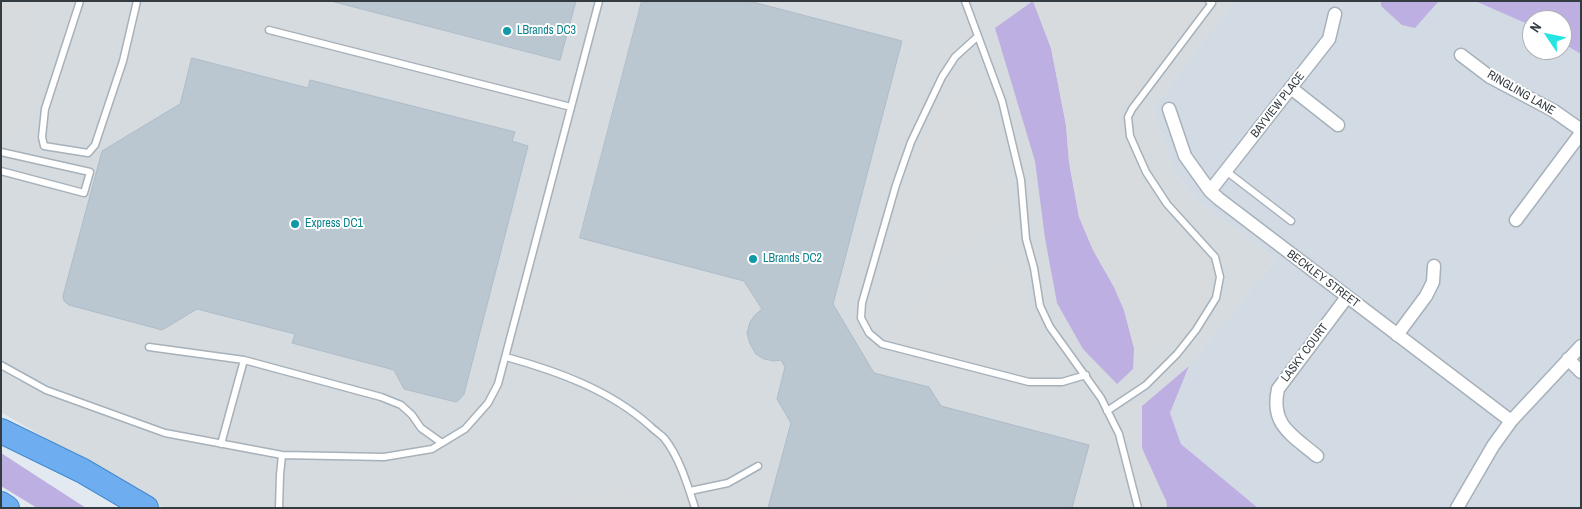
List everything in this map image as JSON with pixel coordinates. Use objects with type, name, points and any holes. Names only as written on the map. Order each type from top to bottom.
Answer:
[{"type":"highway","points":[[1,432],[117,508]]},
{"type":"highway","points":[[1,432],[83,471],[146,508]]},
{"type":"highway","points":[[1,504],[7,508]]},
{"type":"street","name":"BAYVIEW PLACE","points":[[1210,190],[1329,39],[1335,14]]},
{"type":"street","name":"RINGLING LANE","points":[[1461,55],[1490,77],[1554,111],[1581,132]]},
{"type":"street","points":[[1291,88],[1338,125]]},
{"type":"street","name":"BECKLEY STREET","points":[[1169,109],[1185,156],[1219,199],[1511,421]]},
{"type":"street","points":[[1516,220],[1581,132]]},
{"type":"street","points":[[1397,335],[1434,282],[1434,266]]},
{"type":"street","name":"LASKY COURT","points":[[1317,456],[1286,430],[1277,416],[1275,402],[1278,389],[1283,381],[1347,297]]},
{"type":"street","points":[[1457,508],[1493,446],[1511,421],[1581,346]]},
{"type":"street","points":[[1568,359],[1581,372]]},
{"type":"lane","points":[[80,1],[45,109],[42,137],[44,146],[88,153],[95,145],[124,61],[137,1]]},
{"type":"lane","points":[[1,365],[46,390],[165,433],[282,455],[384,457],[432,448],[465,429],[488,403],[498,384],[599,1]]},
{"type":"lane","points":[[964,1],[1002,101],[1019,172],[1026,239],[1034,268],[1040,306],[1050,326],[1086,375],[1120,434],[1138,508]]},
{"type":"lane","points":[[1107,411],[1146,385],[1177,354],[1196,330],[1216,298],[1220,277],[1215,258],[1168,204],[1146,172],[1130,136],[1128,117],[1132,109],[1212,4],[1209,1]]},
{"type":"lane","points":[[269,30],[571,107]]},
{"type":"lane","points":[[977,37],[955,57],[942,77],[911,142],[896,185],[862,303],[861,318],[869,334],[882,344],[1029,382],[1062,382],[1086,375]]},
{"type":"lane","points":[[1,152],[90,172],[84,193],[1,171]]},
{"type":"lane","points":[[1226,171],[1291,221]]},
{"type":"lane","points":[[149,347],[244,360],[381,397],[401,405],[412,414],[421,428],[442,443]]},
{"type":"lane","points":[[506,358],[537,366],[608,396],[637,415],[664,439],[683,472],[695,508]]},
{"type":"lane","points":[[222,444],[244,360]]},
{"type":"lane","points":[[280,508],[282,455]]},
{"type":"lane","points":[[690,491],[728,482],[758,466]]},
{"type":"shaded area","points":[[1,1],[1235,1],[1153,107],[1174,172],[1202,205],[1276,259],[1189,366],[1142,406],[1167,508],[164,508],[1,412]]},
{"type":"shaded area","points":[[1,1],[28,1],[19,134],[10,133],[8,142],[1,141]]},
{"type":"shaded area","points":[[1033,1],[1051,48],[1066,125],[1069,162],[1079,217],[1093,250],[1114,287],[1124,310],[1134,348],[1133,369],[1117,384],[1083,349],[1057,303],[1045,238],[1035,161],[995,28]]},
{"type":"shaded area","points":[[1033,1],[1203,2],[1124,107],[1121,114],[1125,141],[1144,183],[1173,223],[1192,239],[1206,255],[1213,270],[1212,290],[1178,343],[1134,348],[1124,310],[1114,287],[1093,250],[1079,217],[1069,162],[1066,125],[1051,48]]},
{"type":"shaded area","points":[[1235,1],[1381,1],[1381,6],[1415,28],[1439,1],[1475,1],[1522,22],[1522,60],[1572,60],[1572,49],[1581,54],[1581,508],[1258,508],[1181,444],[1170,413],[1189,366],[1276,259],[1202,205],[1174,172],[1153,107]]},
{"type":"shaded area","points":[[1381,1],[1439,1],[1415,28],[1402,25],[1381,6]]},
{"type":"shaded area","points":[[1475,1],[1581,1],[1581,54],[1572,49],[1572,10],[1522,10],[1522,22]]},
{"type":"shaded area","points":[[976,97],[1002,215],[936,264],[913,277],[902,280],[892,216],[913,157],[945,103]]},
{"type":"shaded area","points":[[1008,264],[1046,366],[1036,374],[908,346],[903,326],[907,317],[945,287]]},
{"type":"shaded area","points":[[1189,366],[1170,413],[1181,444],[1258,508],[1167,508],[1166,501],[1142,448],[1142,406]]},
{"type":"shaded area","points":[[1,453],[86,508],[37,508],[1,486]]},
{"type":"shaded area","points":[[606,493],[626,493],[676,506],[677,508],[545,508]]},
{"type":"building","name":"LBrands DC3","points":[[331,1],[576,1],[560,60]]},
{"type":"building","name":"LBrands DC2","points":[[642,1],[749,1],[902,41],[833,304],[874,373],[929,387],[941,406],[1089,445],[1072,508],[768,508],[791,423],[777,399],[785,367],[781,360],[764,359],[756,354],[750,344],[747,333],[750,322],[762,309],[744,281],[580,238]]},
{"type":"building","name":"Express DC1","points":[[192,58],[308,88],[310,80],[515,132],[512,141],[528,146],[464,394],[460,399],[456,402],[404,389],[394,370],[292,343],[295,334],[197,309],[162,330],[69,305],[64,301],[63,296],[102,151],[180,104]]},
{"type":"place","name":"LBrands DC3","points":[[507,31]]},
{"type":"place","name":"Express DC1","points":[[295,224]]},
{"type":"place","name":"LBrands DC2","points":[[753,259]]}]
